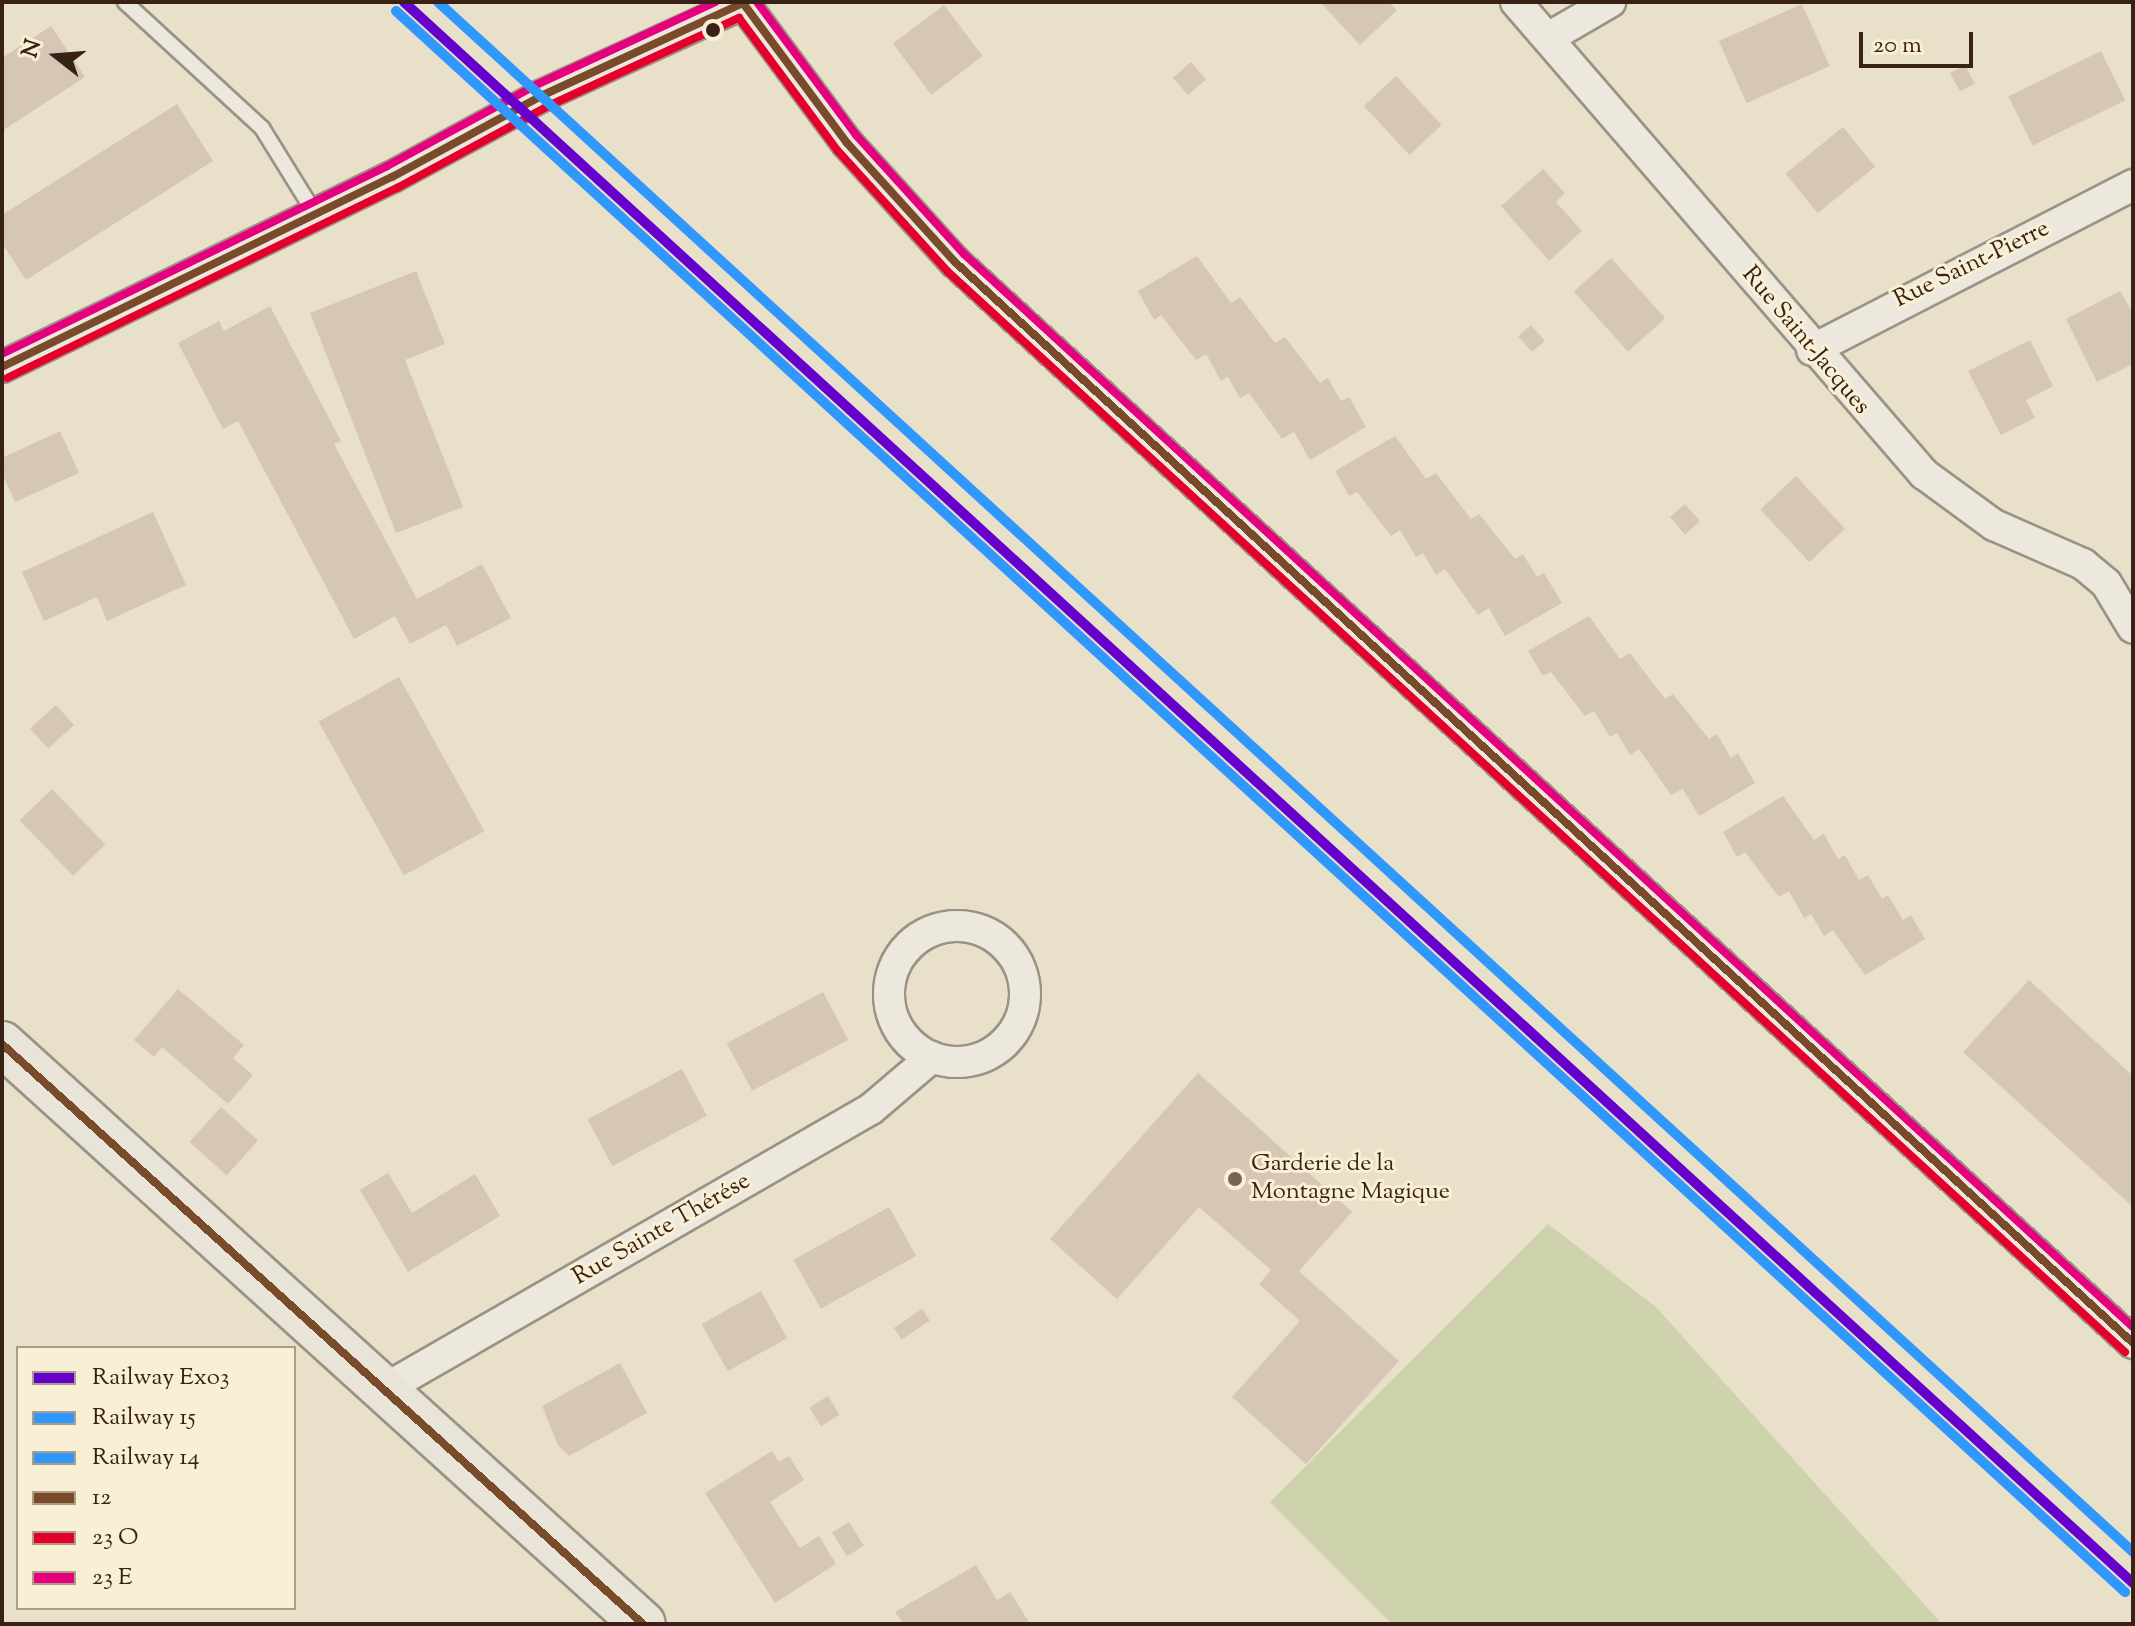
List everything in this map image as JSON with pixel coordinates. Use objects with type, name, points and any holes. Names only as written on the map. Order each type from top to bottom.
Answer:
[{"type":"main road","points":[[2,1044],[643,1624]]},
{"type":"street","name":"Rue Saint-Jacques","points":[[1516,2],[1812,350],[1924,474],[1994,525],[2083,564],[2106,583],[2133,628]]},
{"type":"street","points":[[1548,38],[1610,2]]},
{"type":"street","points":[[2,367],[316,215],[541,96],[745,3],[838,132],[955,262],[2133,1343]]},
{"type":"street","name":"Rue Saint-Pierre","points":[[1812,350],[2133,185]]},
{"type":"street","points":[[953,925],[976,928],[1013,954],[1023,974],[1022,1017],[995,1051],[953,1063],[932,1057],[897,1028],[889,983],[911,943],[931,931],[953,925]]},
{"type":"street","name":"Rue Sainte Thérése","points":[[383,1390],[871,1109],[932,1057]]},
{"type":"lane","points":[[125,2],[262,128],[316,215]]},
{"type":"green space","points":[[1548,1224],[1656,1307],[1942,1624],[1392,1624],[1270,1502]]},
{"type":"building","points":[[1320,2],[1389,2],[1397,10],[1360,45]]},
{"type":"building","points":[[1802,4],[1830,66],[1747,103],[1719,41]]},
{"type":"building","points":[[944,5],[983,56],[931,95],[893,44]]},
{"type":"building","points":[[51,26],[85,77],[2,131],[2,58]]},
{"type":"building","points":[[2101,51],[2125,100],[2033,146],[2008,96]]},
{"type":"building","points":[[1191,62],[1206,79],[1188,95],[1173,78]]},
{"type":"building","points":[[1965,65],[1975,84],[1960,92],[1950,73]]},
{"type":"building","points":[[1396,76],[1442,125],[1410,155],[1364,106]]},
{"type":"building","points":[[177,104],[213,161],[26,280],[2,243],[2,215]]},
{"type":"building","points":[[1843,127],[1875,167],[1818,213],[1785,174]]},
{"type":"building","points":[[1543,169],[1565,193],[1556,202],[1582,231],[1549,261],[1501,206]]},
{"type":"building","points":[[1197,256],[1231,303],[1240,297],[1275,343],[1285,337],[1320,383],[1328,378],[1341,401],[1349,397],[1366,427],[1310,460],[1294,432],[1282,439],[1249,393],[1240,398],[1228,377],[1221,381],[1206,354],[1196,360],[1161,315],[1154,320],[1138,291]]},
{"type":"building","points":[[1611,258],[1665,318],[1628,352],[1574,291]]},
{"type":"building","points":[[416,271],[445,344],[405,360],[463,507],[396,533],[310,313]]},
{"type":"building","points":[[2120,291],[2133,313],[2133,364],[2097,382],[2066,319]]},
{"type":"building","points":[[270,306],[341,441],[334,444],[417,599],[482,564],[511,618],[457,646],[446,625],[410,644],[395,616],[354,639],[238,421],[223,429],[178,343],[219,321],[224,331]]},
{"type":"building","points":[[1531,325],[1545,341],[1532,352],[1518,336]]},
{"type":"building","points":[[2030,340],[2053,386],[2026,400],[2035,418],[2001,435],[1968,371]]},
{"type":"building","points":[[60,431],[79,473],[15,502],[2,473],[2,458]]},
{"type":"building","points":[[1395,436],[1426,479],[1436,473],[1471,519],[1479,514],[1515,559],[1523,554],[1537,577],[1544,573],[1562,603],[1505,636],[1489,608],[1478,615],[1445,569],[1436,575],[1423,553],[1416,557],[1400,530],[1391,536],[1357,492],[1349,496],[1335,471]]},
{"type":"building","points":[[1796,476],[1845,529],[1809,562],[1760,509]]},
{"type":"building","points":[[1685,504],[1700,521],[1685,534],[1670,517]]},
{"type":"building","points":[[153,512],[186,585],[107,621],[97,597],[44,621],[22,572]]},
{"type":"building","points":[[1589,616],[1620,659],[1630,653],[1665,699],[1673,694],[1709,739],[1717,734],[1731,758],[1738,753],[1755,783],[1699,816],[1683,789],[1671,795],[1639,749],[1630,755],[1617,733],[1610,737],[1594,711],[1585,716],[1551,672],[1543,676],[1528,651]]},
{"type":"building","points":[[399,677],[484,831],[404,876],[319,722]]},
{"type":"building","points":[[56,705],[74,725],[48,748],[30,728]]},
{"type":"building","points":[[52,789],[105,844],[73,876],[20,820]]},
{"type":"building","points":[[1783,796],[1814,840],[1824,834],[1838,859],[1845,855],[1859,880],[1868,875],[1882,899],[1888,895],[1903,920],[1911,915],[1925,939],[1865,975],[1833,930],[1824,936],[1811,914],[1804,918],[1789,891],[1779,897],[1745,852],[1737,857],[1723,832]]},
{"type":"building","points":[[2029,980],[2133,1076],[2133,1207],[1963,1052]]},
{"type":"building","points":[[178,989],[244,1045],[233,1058],[253,1075],[228,1104],[162,1047],[154,1057],[134,1040]]},
{"type":"building","points":[[823,992],[848,1040],[752,1091],[727,1043]]},
{"type":"building","points":[[682,1069],[707,1116],[612,1166],[588,1119]]},
{"type":"building","points":[[1198,1073],[1352,1212],[1299,1271],[1399,1361],[1306,1464],[1232,1397],[1300,1321],[1259,1284],[1271,1270],[1199,1207],[1117,1299],[1050,1239]]},
{"type":"building","points":[[221,1107],[258,1140],[227,1175],[190,1142]]},
{"type":"building","points":[[388,1173],[412,1213],[475,1174],[500,1216],[408,1272],[360,1190]]},
{"type":"building","points":[[889,1207],[916,1256],[821,1309],[794,1260]]},
{"type":"building","points":[[761,1291],[787,1338],[728,1371],[702,1324]]},
{"type":"building","points":[[922,1309],[930,1321],[902,1340],[894,1328]]},
{"type":"building","points":[[620,1363],[647,1413],[569,1456],[558,1445],[542,1406]]},
{"type":"building","points":[[828,1396],[840,1415],[821,1426],[809,1408]]},
{"type":"building","points":[[772,1451],[779,1462],[789,1456],[804,1480],[770,1502],[800,1548],[819,1536],[836,1564],[775,1603],[705,1493]]},
{"type":"building","points":[[849,1522],[864,1546],[847,1556],[832,1533]]},
{"type":"building","points":[[976,1565],[997,1600],[1010,1592],[1029,1622],[903,1624],[895,1612]]},
{"type":"rail line","name":"Exo3","points":[[404,2],[2133,1583]]},
{"type":"rail line","name":"14","points":[[438,2],[2133,1552]]},
{"type":"rail line","name":"15","points":[[396,11],[2125,1592]]},
{"type":"transit line","points":[[2,354],[387,166],[536,85],[716,2]]},
{"type":"transit line","points":[[757,2],[856,135],[964,254],[2133,1327]]},
{"type":"transit line","name":"12","points":[[2,367],[392,177],[541,96],[743,3],[847,143],[955,262],[2133,1343]]},
{"type":"transit line","points":[[7,378],[397,188],[546,107],[739,18],[837,150],[947,271],[2125,1352]]},
{"type":"transit line","name":"12","points":[[2,1044],[643,1624]]},
{"type":"place","name":"Garderie de la Montagne Magique","points":[[1235,1179]]}]
